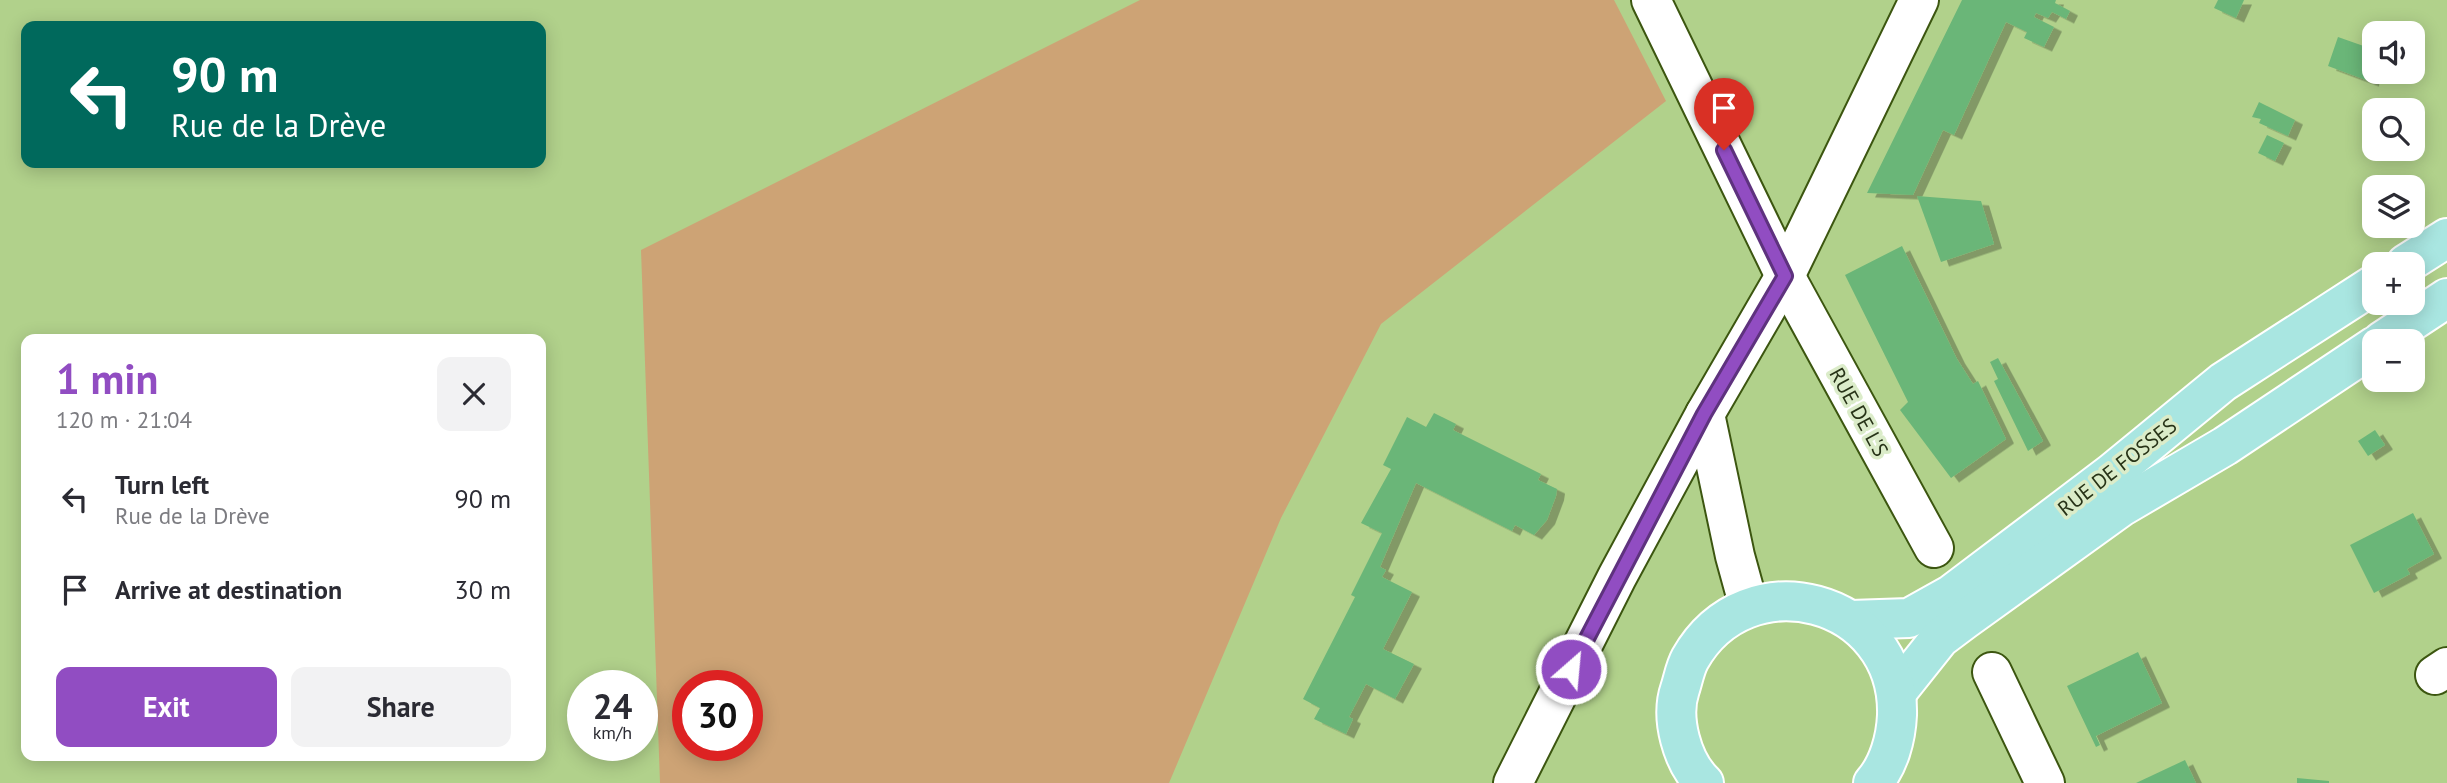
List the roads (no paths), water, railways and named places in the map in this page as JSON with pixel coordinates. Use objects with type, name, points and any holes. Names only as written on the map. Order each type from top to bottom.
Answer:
[{"type":"main road","points":[[2425,252],[2447,238]]},
{"type":"main road","name":"RUE DE FOSSES","points":[[1851,620],[1909,618],[1952,594],[2112,473],[2223,382],[2362,292]]},
{"type":"main road","points":[[2400,329],[2447,298]]},
{"type":"main road","name":"RUE DE FOSSES","points":[[1897,692],[1940,638],[2009,587],[2121,507],[2225,446],[2362,355]]},
{"type":"main road","points":[[1703,783],[1680,739],[1677,699],[1689,660],[1714,628],[1749,607],[1784,600],[1819,604],[1851,620],[1881,651],[1897,692],[1896,738],[1876,782]]},
{"type":"street","name":"RUE DE L'S","points":[[1651,0],[1785,276],[1934,548]]},
{"type":"street","points":[[1513,783],[1704,414],[1785,276],[1919,0]]},
{"type":"street","points":[[1704,414],[1749,607]]},
{"type":"street","points":[[1992,672],[2045,783]]}]
